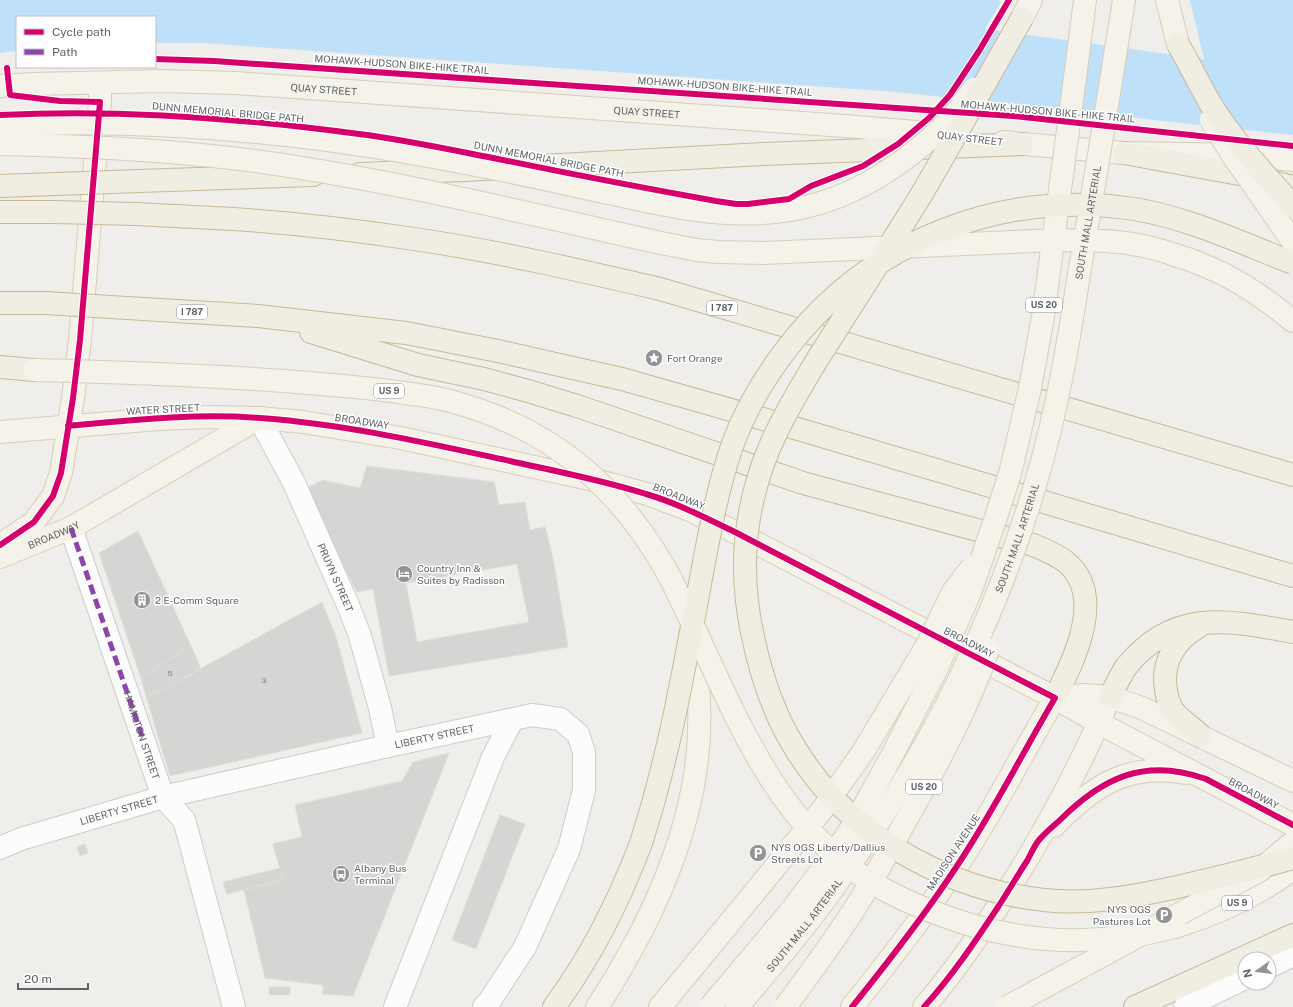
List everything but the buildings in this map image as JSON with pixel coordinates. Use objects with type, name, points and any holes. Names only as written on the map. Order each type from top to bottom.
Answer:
[{"type":"highway","points":[[1026,9],[925,189],[793,400],[766,454],[749,517],[745,559],[750,624],[754,647],[762,674],[772,702],[795,749],[824,789],[840,806],[866,828],[900,851],[931,868],[961,881],[991,890],[1034,899],[1075,901],[1102,900],[1130,897],[1220,878],[1293,858]]},
{"type":"highway","points":[[1178,44],[1196,78],[1230,132],[1293,206]]},
{"type":"highway","points":[[0,186],[464,170],[763,154],[1022,144]]},
{"type":"highway","points":[[1124,153],[1250,176],[1293,187]]},
{"type":"highway","points":[[554,1007],[567,989],[609,919],[629,875],[653,806],[676,711],[717,498],[727,461],[739,428],[770,370],[798,334],[827,303],[873,266],[897,251],[920,240],[962,223],[1006,211],[1046,206],[1103,206],[1164,216],[1203,227],[1293,263]]},
{"type":"highway","name":"I 787","points":[[0,212],[136,214],[234,219],[422,240],[497,253],[660,289],[1293,475]]},
{"type":"highway","name":"I 787","points":[[0,303],[127,308],[258,316],[406,333],[498,351],[622,379],[798,429],[1293,576]]},
{"type":"highway","points":[[258,316],[418,365],[484,379],[528,391],[577,406],[803,483],[1033,545],[1051,553],[1066,562],[1078,575],[1085,596],[1085,620],[1078,647],[1055,698]]},
{"type":"highway","points":[[0,367],[34,370]]},
{"type":"highway","points":[[1201,736],[1175,712],[1169,703],[1165,684],[1165,674],[1170,654],[1183,637],[1196,628],[1212,621]]},
{"type":"highway","points":[[1110,697],[1125,668],[1142,650],[1165,634],[1187,626],[1212,621],[1232,622],[1293,632]]},
{"type":"highway","points":[[1135,1007],[1293,935]]},
{"type":"main road","name":"SOUTH MALL ARTERIAL","points":[[710,1007],[790,912],[854,824],[888,763],[937,668],[963,610],[985,551],[1011,470],[1038,347],[1085,0]]},
{"type":"main road","name":"SOUTH MALL ARTERIAL","points":[[737,1007],[780,957],[831,891],[870,836],[905,780],[938,723],[967,664],[992,609],[1017,545],[1047,442],[1067,352],[1124,0]]},
{"type":"main road","points":[[1167,0],[1178,44],[1198,96],[1233,156],[1293,242]]},
{"type":"main road","points":[[0,125],[59,122],[190,126],[336,141],[521,174],[676,207],[710,212],[758,214],[804,207],[843,195],[894,168],[917,150],[952,118],[976,86],[1026,9]]},
{"type":"main road","name":"QUAY STREET","points":[[0,86],[167,82],[236,83],[926,132],[1022,144],[1124,153],[1249,155],[1293,160]]},
{"type":"main road","points":[[0,545],[34,522],[54,496],[61,473],[80,340],[100,110],[100,83]]},
{"type":"main road","points":[[0,144],[55,145],[120,149],[191,154],[262,162],[394,184],[662,243],[697,250],[718,252],[782,252],[1057,240],[1092,240],[1123,243],[1155,248],[1217,271],[1267,301],[1293,321]]},
{"type":"main road","name":"US 9","points":[[0,371],[34,370],[178,374],[315,383],[384,390],[448,400],[472,407],[490,413],[548,442],[581,466],[607,490],[638,526],[671,579],[756,756],[800,820],[823,844],[866,879],[917,906],[950,919],[997,932],[1032,938],[1065,941],[1100,940],[1135,936],[1193,921],[1230,907],[1254,895],[1293,869]]},
{"type":"main road","name":"WATER STREET","points":[[0,432],[159,419],[210,417],[259,418]]},
{"type":"main road","name":"BROADWAY","points":[[0,557],[71,528],[259,418],[310,423],[401,438],[604,482],[647,494],[690,510],[1055,698],[1099,723],[1293,825]]},
{"type":"main road","name":"US 20","points":[[785,1007],[856,907],[954,731],[981,671],[1000,611],[1017,545]]},
{"type":"main road","name":"US 20","points":[[660,1007],[822,810],[863,752],[896,698],[926,647],[953,592],[985,551]]},
{"type":"main road","points":[[597,1007],[628,956],[651,911],[671,866],[687,817],[693,791],[698,760],[700,697],[697,672],[688,626],[681,603],[671,579]]},
{"type":"main road","points":[[1055,698],[1083,695],[1110,697],[1142,708],[1293,780]]},
{"type":"main road","points":[[924,1007],[939,990],[973,944],[1039,841],[1080,764],[1110,697]]},
{"type":"main road","name":"MADISON AVENUE","points":[[852,1007],[918,923],[958,865],[991,812],[1055,698]]},
{"type":"main road","points":[[1039,841],[1069,811],[1089,794],[1108,782],[1120,777],[1143,771],[1161,770],[1186,773],[1206,779]]},
{"type":"main road","points":[[1007,1007],[1259,871],[1293,842]]},
{"type":"street","name":"PRUYN STREET","points":[[259,418],[294,483],[348,605],[360,636],[368,664],[380,708],[388,746]]},
{"type":"street","name":"HAMILTON STREET","points":[[71,528],[163,797],[184,820],[234,1007]]},
{"type":"street","name":"LIBERTY STREET","points":[[0,848],[21,839],[163,797],[532,715],[560,719],[578,734],[584,752],[584,790],[569,849],[525,947],[489,1002],[484,1007]]},
{"type":"street","points":[[395,1007],[493,757],[512,720]]},
{"type":"street","points":[[1277,963],[1293,955]]},
{"type":"street","points":[[1185,1007],[1237,982]]},
{"type":"water","points":[[0,0],[1293,0],[1293,135],[897,92],[202,43],[156,43],[156,16],[16,16],[16,51],[0,53]]},
{"type":"pier","points":[[998,0],[1190,0],[1204,59],[985,29],[1001,2]]},
{"type":"marked path","points":[[71,528],[143,739]]},
{"type":"cycle path","name":"DUNN MEMORIAL BRIDGE PATH","points":[[0,115],[45,113],[135,114],[225,119],[314,128],[412,142],[607,181],[716,201],[748,204],[789,199],[811,186],[863,166],[898,144],[929,118],[950,95],[979,51],[1009,0]]},
{"type":"cycle path","name":"MOHAWK-HUDSON BIKE-HIKE TRAIL","points":[[156,59],[214,61],[1013,116],[1293,146]]},
{"type":"cycle path","points":[[0,545],[34,522],[53,496],[61,473],[73,398],[80,340],[100,102],[60,101],[10,95],[7,68]]},
{"type":"cycle path","points":[[68,426],[212,416],[291,421],[354,429],[417,441],[613,484],[658,498],[702,516],[1055,698],[995,804],[957,866],[906,938],[852,1007]]},
{"type":"cycle path","points":[[924,1007],[954,971],[972,946],[1002,901],[1039,840],[1075,806],[1091,793],[1108,783],[1125,776],[1144,771],[1163,770],[1184,773],[1206,779],[1293,825]]},
{"type":"place","name":"Fort Orange","points":[[654,358]]},
{"type":"place","name":"Country Inn & Suites by Radisson","points":[[404,574]]},
{"type":"place","name":"2 E-Comm Square","points":[[142,600]]},
{"type":"place","name":"NYS OGS Liberty/Dallius Streets Lot","points":[[758,853]]},
{"type":"place","name":"Albany Bus Terminal","points":[[341,874]]},
{"type":"place","name":"NYS OGS Pastures Lot","points":[[1164,915]]}]
